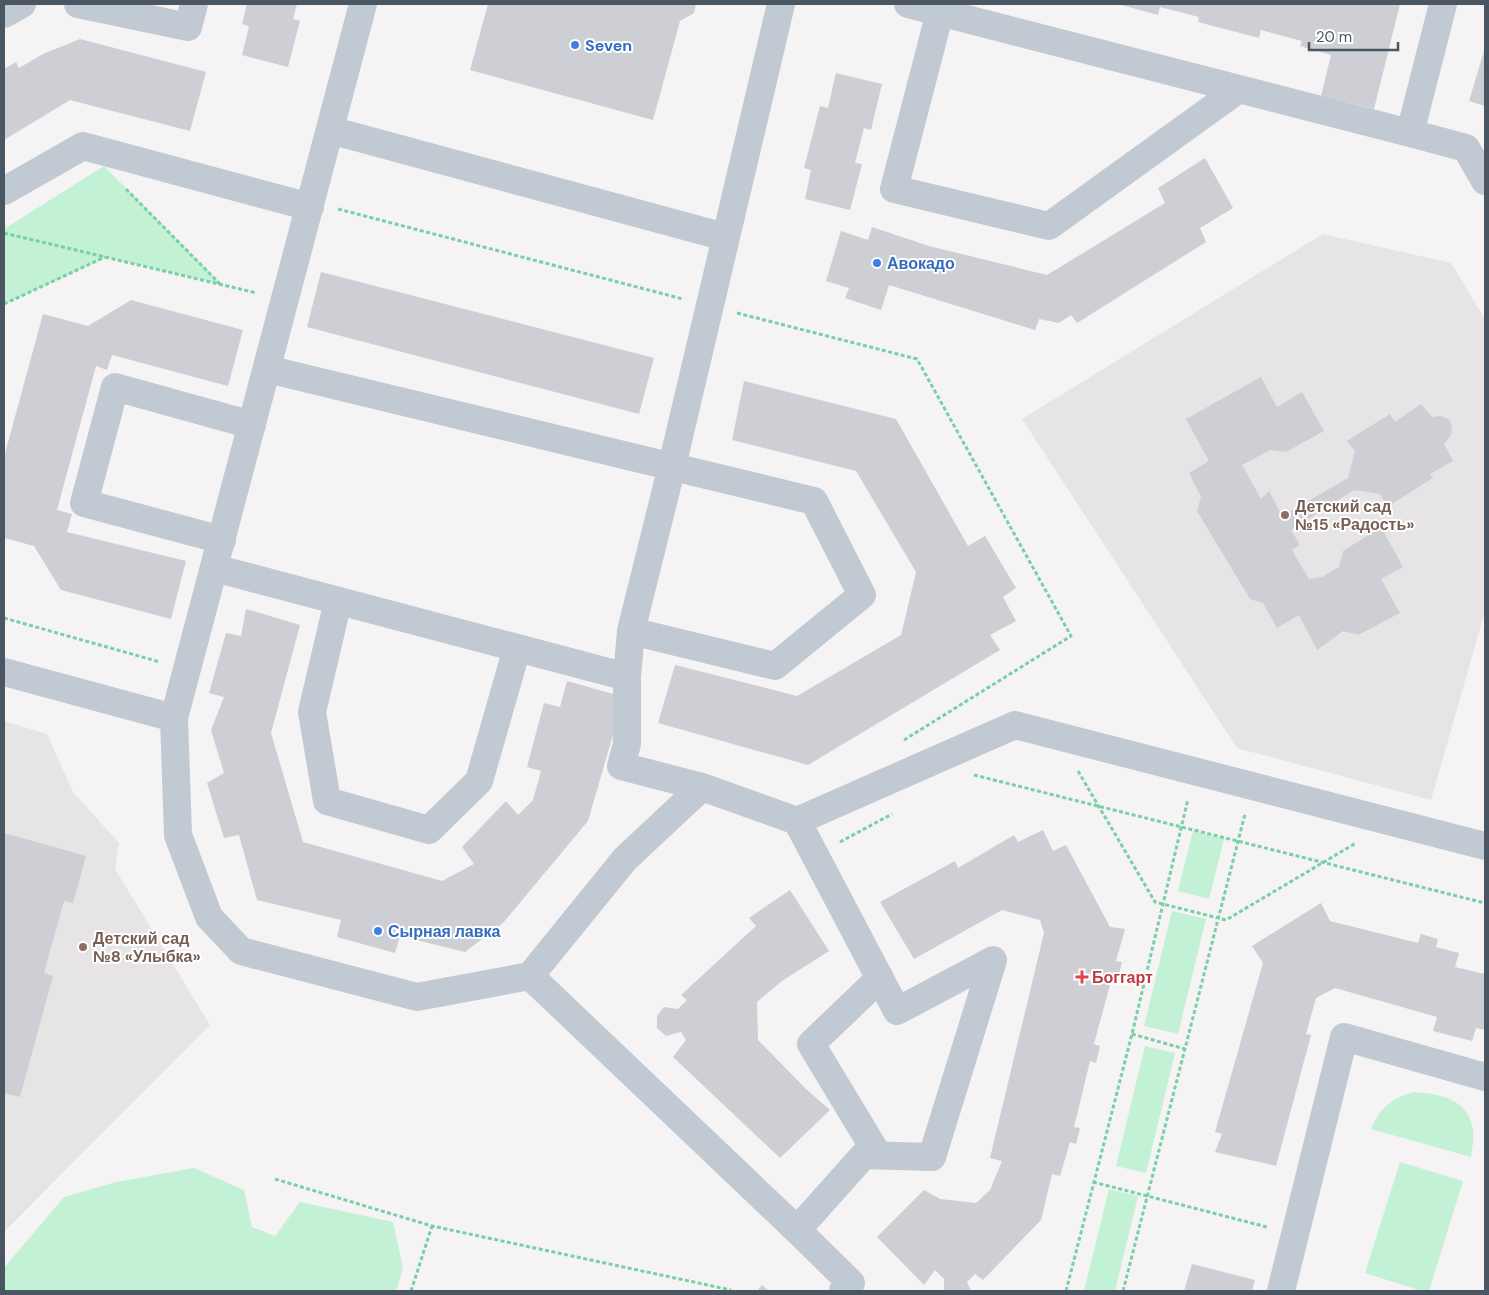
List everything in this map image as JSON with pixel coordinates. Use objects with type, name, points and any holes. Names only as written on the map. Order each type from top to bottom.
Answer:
[{"type":"lane","points":[[4,14],[22,4]]},
{"type":"lane","points":[[78,4],[188,27],[194,4]]},
{"type":"lane","points":[[364,4],[174,718],[178,835],[209,917],[241,950],[417,997],[530,976],[625,859],[702,787]]},
{"type":"lane","points":[[781,4],[672,466],[631,630],[627,677],[627,744],[621,766],[702,787],[797,821],[897,1011],[993,960],[932,1157],[864,1155],[797,1230]]},
{"type":"lane","points":[[908,4],[1466,148],[1485,181]]},
{"type":"lane","points":[[1410,133],[1443,4]]},
{"type":"lane","points":[[940,12],[894,189],[1049,226],[1239,89]]},
{"type":"lane","points":[[330,130],[725,237]]},
{"type":"lane","points":[[4,191],[84,146],[310,207]]},
{"type":"lane","points":[[267,369],[814,501],[862,595],[775,666],[631,630]]},
{"type":"lane","points":[[222,540],[84,503],[115,387],[252,425]]},
{"type":"lane","points":[[214,568],[627,677]]},
{"type":"lane","points":[[338,601],[312,712],[327,801],[429,830],[479,781],[517,648]]},
{"type":"lane","points":[[4,672],[174,718]]},
{"type":"lane","points":[[797,821],[1015,725],[1485,846]]},
{"type":"lane","points":[[530,976],[851,1282],[843,1291]]},
{"type":"lane","points":[[878,1155],[811,1044],[880,978]]},
{"type":"lane","points":[[1281,1291],[1344,1036],[1485,1077]]},
{"type":"path","points":[[125,187],[221,284]]},
{"type":"path","points":[[4,232],[284,300]]},
{"type":"path","points":[[4,304],[105,257]]},
{"type":"path","points":[[4,618],[187,669]]},
{"type":"path","points":[[1057,736],[1154,902],[1226,920],[1391,822]]},
{"type":"path","points":[[1066,1291],[1132,1034],[1195,772]]},
{"type":"path","points":[[965,773],[1485,903]]},
{"type":"path","points":[[1123,1291],[1252,786]]},
{"type":"path","points":[[816,856],[898,810]]},
{"type":"path","points":[[1132,1034],[1185,1049]]},
{"type":"path","points":[[275,1179],[432,1226],[731,1290]]},
{"type":"path","points":[[1094,1182],[1295,1234]]},
{"type":"path","points":[[411,1291],[432,1226]]},
{"type":"shaded area","name":"Детский сад №15 «Радость»","points":[[1323,234],[1451,263],[1485,319],[1485,611],[1431,800],[1237,748],[1022,419]]},
{"type":"shaded area","name":"Детский сад №8 «Улыбка»","points":[[4,721],[47,734],[73,792],[119,843],[115,869],[210,1025],[4,1232]]},
{"type":"green space","points":[[104,166],[221,284],[106,257],[4,304],[4,229]]},
{"type":"green space","points":[[1193,831],[1224,839],[1209,899],[1178,891]]},
{"type":"green space","points":[[1172,911],[1206,919],[1178,1034],[1144,1026]]},
{"type":"green space","points":[[1145,1046],[1175,1053],[1146,1173],[1116,1166]]},
{"type":"green space","points":[[1414,1092],[1434,1094],[1452,1100],[1466,1111],[1473,1130],[1471,1157],[1371,1129],[1378,1115],[1388,1105],[1399,1097]]},
{"type":"green space","points":[[1400,1162],[1463,1181],[1429,1291],[1422,1291],[1365,1273]]},
{"type":"green space","points":[[194,1168],[244,1190],[252,1227],[275,1236],[300,1202],[393,1222],[403,1268],[396,1291],[4,1291],[4,1268],[64,1197],[116,1182]]},
{"type":"green space","points":[[1109,1189],[1138,1196],[1115,1291],[1084,1291]]},
{"type":"building","points":[[247,4],[297,4],[293,19],[300,21],[288,67],[242,55],[249,26],[242,24]]},
{"type":"building","name":"Seven","points":[[488,4],[696,4],[694,13],[680,21],[653,120],[470,70]]},
{"type":"building","points":[[1118,4],[1400,4],[1374,109],[1321,96],[1331,55],[1300,46],[1302,41],[1261,30],[1259,38],[1198,22],[1199,17],[1160,7],[1158,15]]},
{"type":"building","points":[[80,39],[206,72],[190,131],[70,100],[4,140],[4,69],[16,62],[19,68],[43,54]]},
{"type":"building","points":[[1485,48],[1485,106],[1469,101]]},
{"type":"building","points":[[836,73],[882,84],[871,130],[864,128],[855,163],[862,164],[850,210],[805,199],[811,170],[804,168],[820,106],[828,108]]},
{"type":"building","points":[[1205,158],[1233,208],[1200,228],[1206,242],[1077,323],[1071,315],[1059,323],[1039,319],[1035,330],[889,285],[881,310],[845,298],[849,288],[826,281],[841,231],[868,240],[872,227],[929,246],[1047,275],[1165,203],[1158,188]]},
{"type":"building","points":[[321,272],[654,358],[639,414],[307,327]]},
{"type":"building","points":[[131,300],[243,330],[228,386],[112,355],[107,370],[96,366],[57,510],[72,514],[67,532],[186,561],[171,619],[61,590],[34,546],[4,538],[4,457],[43,314],[88,326]]},
{"type":"building","points":[[1261,377],[1277,407],[1302,392],[1324,431],[1286,452],[1270,450],[1242,465],[1261,499],[1269,491],[1282,516],[1348,478],[1355,451],[1347,441],[1390,414],[1395,422],[1421,404],[1432,417],[1441,416],[1449,419],[1452,426],[1451,435],[1444,444],[1453,461],[1430,474],[1433,478],[1387,507],[1380,494],[1354,490],[1291,530],[1300,545],[1292,550],[1309,579],[1322,577],[1339,567],[1343,551],[1381,527],[1403,567],[1381,579],[1400,613],[1358,635],[1343,631],[1317,650],[1299,615],[1277,628],[1263,603],[1250,599],[1197,511],[1201,497],[1189,473],[1209,461],[1186,419]]},
{"type":"building","points":[[744,381],[896,419],[968,546],[985,536],[1016,588],[1003,597],[1016,621],[990,635],[1000,650],[808,765],[658,723],[675,665],[797,696],[901,635],[916,572],[856,471],[732,440]]},
{"type":"building","points":[[246,609],[300,625],[271,733],[303,842],[442,881],[474,864],[462,847],[506,801],[518,815],[533,800],[541,771],[527,767],[544,703],[560,707],[567,681],[624,697],[588,821],[503,923],[465,952],[400,936],[395,953],[337,937],[341,920],[257,900],[239,835],[224,838],[207,783],[224,773],[211,730],[224,697],[209,693],[226,633],[241,636]]},
{"type":"building","points":[[1043,830],[1053,851],[1066,845],[1110,927],[1125,929],[1116,961],[1122,962],[1117,982],[1111,981],[1094,1044],[1100,1046],[1096,1063],[1090,1061],[1074,1127],[1080,1128],[1076,1144],[1070,1142],[1060,1176],[1052,1174],[1041,1220],[983,1280],[975,1274],[967,1282],[971,1291],[944,1291],[944,1279],[935,1270],[924,1285],[877,1237],[924,1190],[940,1199],[976,1203],[990,1190],[1002,1161],[990,1158],[1044,933],[1040,920],[1002,910],[914,959],[880,902],[955,861],[958,868],[1014,835],[1018,842]]},
{"type":"building","points":[[4,833],[86,856],[73,903],[64,901],[44,973],[53,976],[20,1097],[4,1093]]},
{"type":"building","points":[[790,890],[829,951],[782,981],[757,1002],[758,1040],[806,1089],[830,1110],[780,1158],[673,1057],[686,1040],[681,1032],[666,1036],[657,1028],[657,1016],[664,1007],[678,1009],[687,1000],[681,995],[756,926],[749,918]]},
{"type":"building","points":[[1321,903],[1330,921],[1418,943],[1421,934],[1438,939],[1436,947],[1459,953],[1455,967],[1485,974],[1485,1030],[1476,1028],[1472,1041],[1433,1031],[1437,1017],[1335,988],[1316,998],[1306,1034],[1311,1035],[1276,1166],[1215,1152],[1222,1134],[1215,1132],[1263,963],[1252,946]]},
{"type":"building","points":[[1192,1264],[1255,1280],[1252,1291],[1184,1291]]},
{"type":"building","points":[[762,1285],[769,1291],[757,1291]]},
{"type":"place","name":"Seven","points":[[575,45]]},
{"type":"place","name":"Авокадо","points":[[877,263]]},
{"type":"place","name":"Детский сад №15 «Радость»","points":[[1285,515]]},
{"type":"place","name":"Сырная лавка","points":[[378,931]]},
{"type":"place","name":"Детский сад №8 «Улыбка»","points":[[83,947]]},
{"type":"place","name":"Боггарт","points":[[1082,977]]}]
